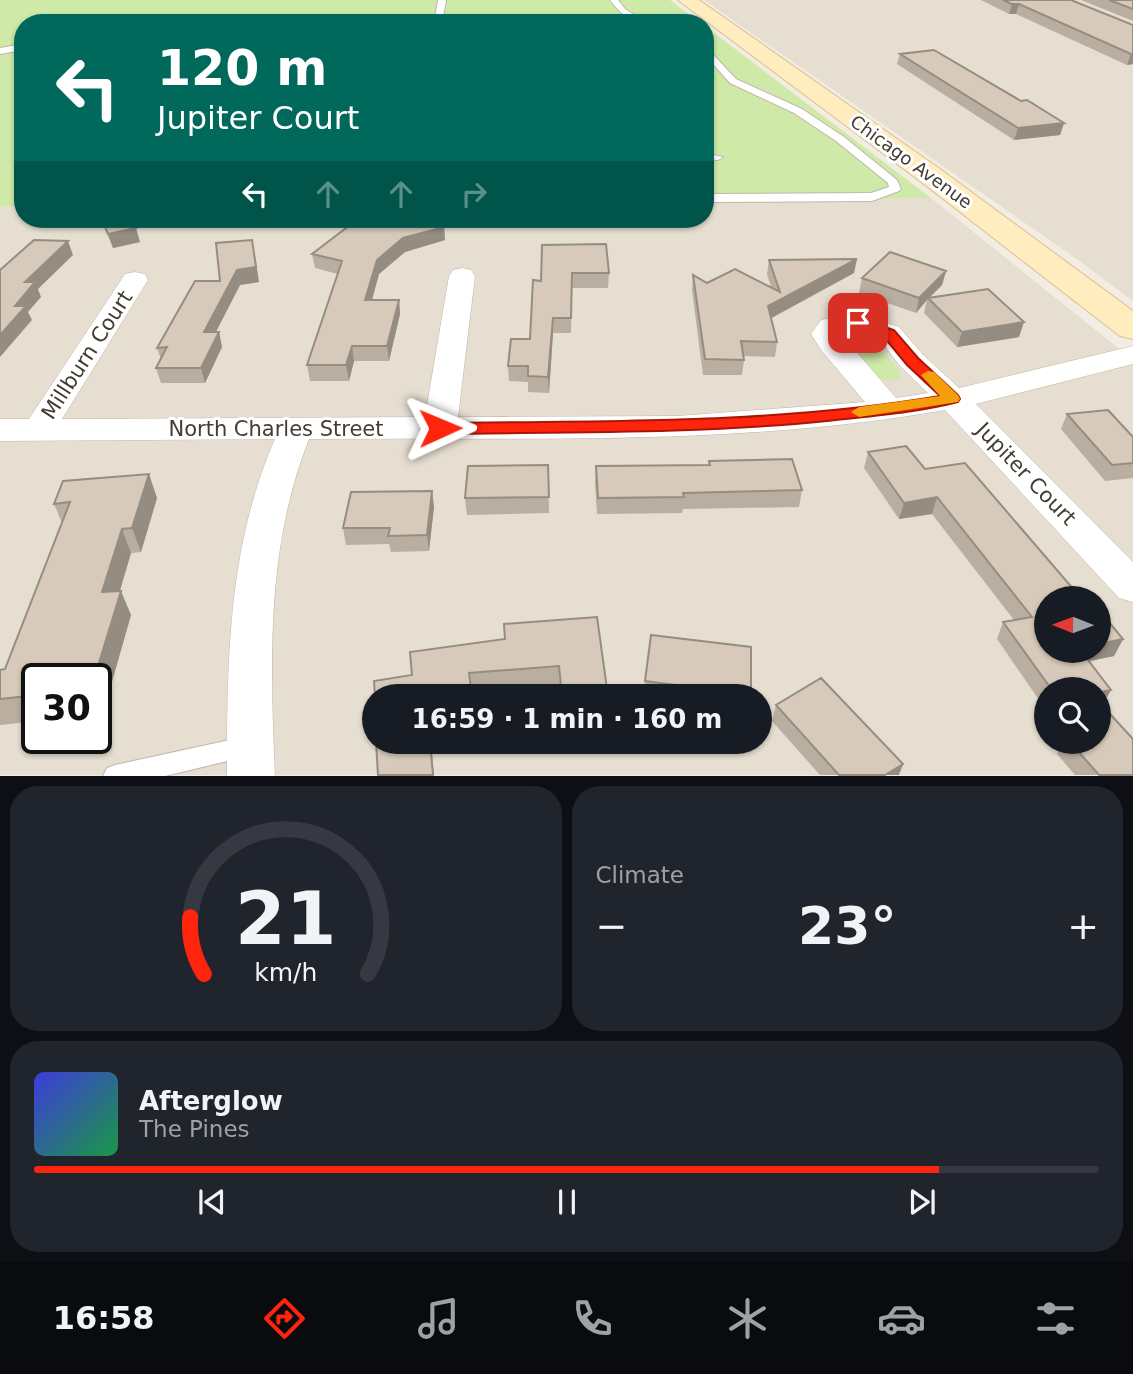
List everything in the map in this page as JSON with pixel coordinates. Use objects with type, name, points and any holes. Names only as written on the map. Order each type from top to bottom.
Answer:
[{"type":"main road","name":"Chicago Avenue","points":[[687,0],[706,14]]},
{"type":"main road","name":"Chicago Avenue","points":[[714,20],[940,183],[1133,328]]},
{"type":"street","points":[[440,428],[462,276]]},
{"type":"street","name":"Millburn Court","points":[[39,429],[135,280]]},
{"type":"street","name":"Jupiter Court","points":[[889,410],[832,345],[826,334],[831,326],[858,323],[889,333],[912,361],[1133,587]]},
{"type":"street","name":"North Charles Street","points":[[0,430],[677,426],[768,422],[889,410],[952,399],[1133,355]]},
{"type":"street","points":[[251,760],[250,675],[254,574],[266,511],[282,457],[296,429]]},
{"type":"lane","points":[[614,0],[627,14]]},
{"type":"lane","points":[[714,59],[733,81],[798,111],[840,139],[895,186],[891,192],[872,197],[714,198]]},
{"type":"lane","points":[[714,157],[718,157]]},
{"type":"lane","points":[[115,775],[251,760]]},
{"type":"shaded area","points":[[704,0],[1133,0],[1133,301],[1074,257]]},
{"type":"shaded area","points":[[931,198],[1133,360],[1133,775],[0,775],[0,206],[14,206],[14,228],[714,228],[714,200]]},
{"type":"green space","points":[[0,0],[670,0],[688,14],[14,14],[14,206],[0,206]]},
{"type":"green space","points":[[714,33],[931,198],[714,200]]},
{"type":"green space","points":[[856,336],[872,340],[900,371],[899,378],[890,380],[875,376],[847,342]]},
{"type":"building","points":[[1003,0],[1071,0],[1133,25],[1133,54],[1019,4]]},
{"type":"building","points":[[1109,0],[1133,0],[1133,9]]},
{"type":"building","points":[[934,50],[1064,123],[1018,128],[900,54]]},
{"type":"building","points":[[106,228],[136,228],[108,234]]},
{"type":"building","points":[[346,228],[440,228],[403,238],[377,260],[365,300],[399,300],[387,346],[352,346],[346,365],[307,365],[342,261],[312,254]]},
{"type":"building","points":[[34,240],[68,241],[25,282],[35,282],[15,306],[26,306],[0,335],[0,270]]},
{"type":"building","points":[[252,240],[256,267],[237,270],[204,332],[219,332],[201,368],[156,368],[167,347],[157,348],[195,281],[220,281],[216,243]]},
{"type":"building","points":[[606,244],[609,273],[572,273],[571,318],[553,318],[548,377],[528,376],[528,366],[508,366],[511,339],[530,339],[533,280],[541,281],[542,245]]},
{"type":"building","points":[[890,252],[946,271],[919,298],[862,278]]},
{"type":"building","points":[[857,259],[768,306],[777,342],[741,341],[744,360],[705,359],[693,275],[707,283],[735,269],[780,292],[769,260]]},
{"type":"building","points":[[988,289],[1024,322],[962,332],[928,298]]},
{"type":"building","points":[[1108,410],[1133,437],[1133,463],[1112,465],[1067,414]]},
{"type":"building","points":[[906,446],[925,469],[965,463],[1071,586],[1034,586],[1034,663],[1090,663],[1101,677],[1043,677],[1003,622],[1032,617],[937,497],[904,503],[868,452]]},
{"type":"building","points":[[792,459],[802,490],[683,493],[684,497],[598,498],[596,466],[710,465],[709,461]]},
{"type":"building","points":[[548,465],[549,497],[465,498],[468,466]]},
{"type":"building","points":[[149,474],[132,528],[122,529],[102,592],[121,591],[99,663],[21,663],[21,697],[0,699],[0,670],[5,669],[70,502],[54,504],[63,481]]},
{"type":"building","points":[[432,491],[427,535],[388,536],[390,528],[343,528],[351,492]]},
{"type":"building","points":[[597,617],[606,684],[561,684],[559,666],[469,673],[470,684],[374,684],[374,681],[412,675],[410,652],[505,639],[504,624]]},
{"type":"building","points":[[1111,624],[1123,639],[1111,642]]},
{"type":"building","points":[[651,635],[751,647],[751,684],[668,684],[645,681]]},
{"type":"building","points":[[821,678],[903,764],[885,775],[839,775],[776,705]]},
{"type":"building","points":[[1111,715],[1133,739],[1133,775],[1099,775],[1081,754],[1111,754]]},
{"type":"building","points":[[377,754],[431,754],[433,775],[378,775]]},
{"type":"slow traffic","points":[[859,412],[889,410],[952,399],[928,375]]},
{"type":"route","points":[[440,428],[677,426],[768,422],[889,410],[952,399],[912,361],[889,333],[858,323]]}]
